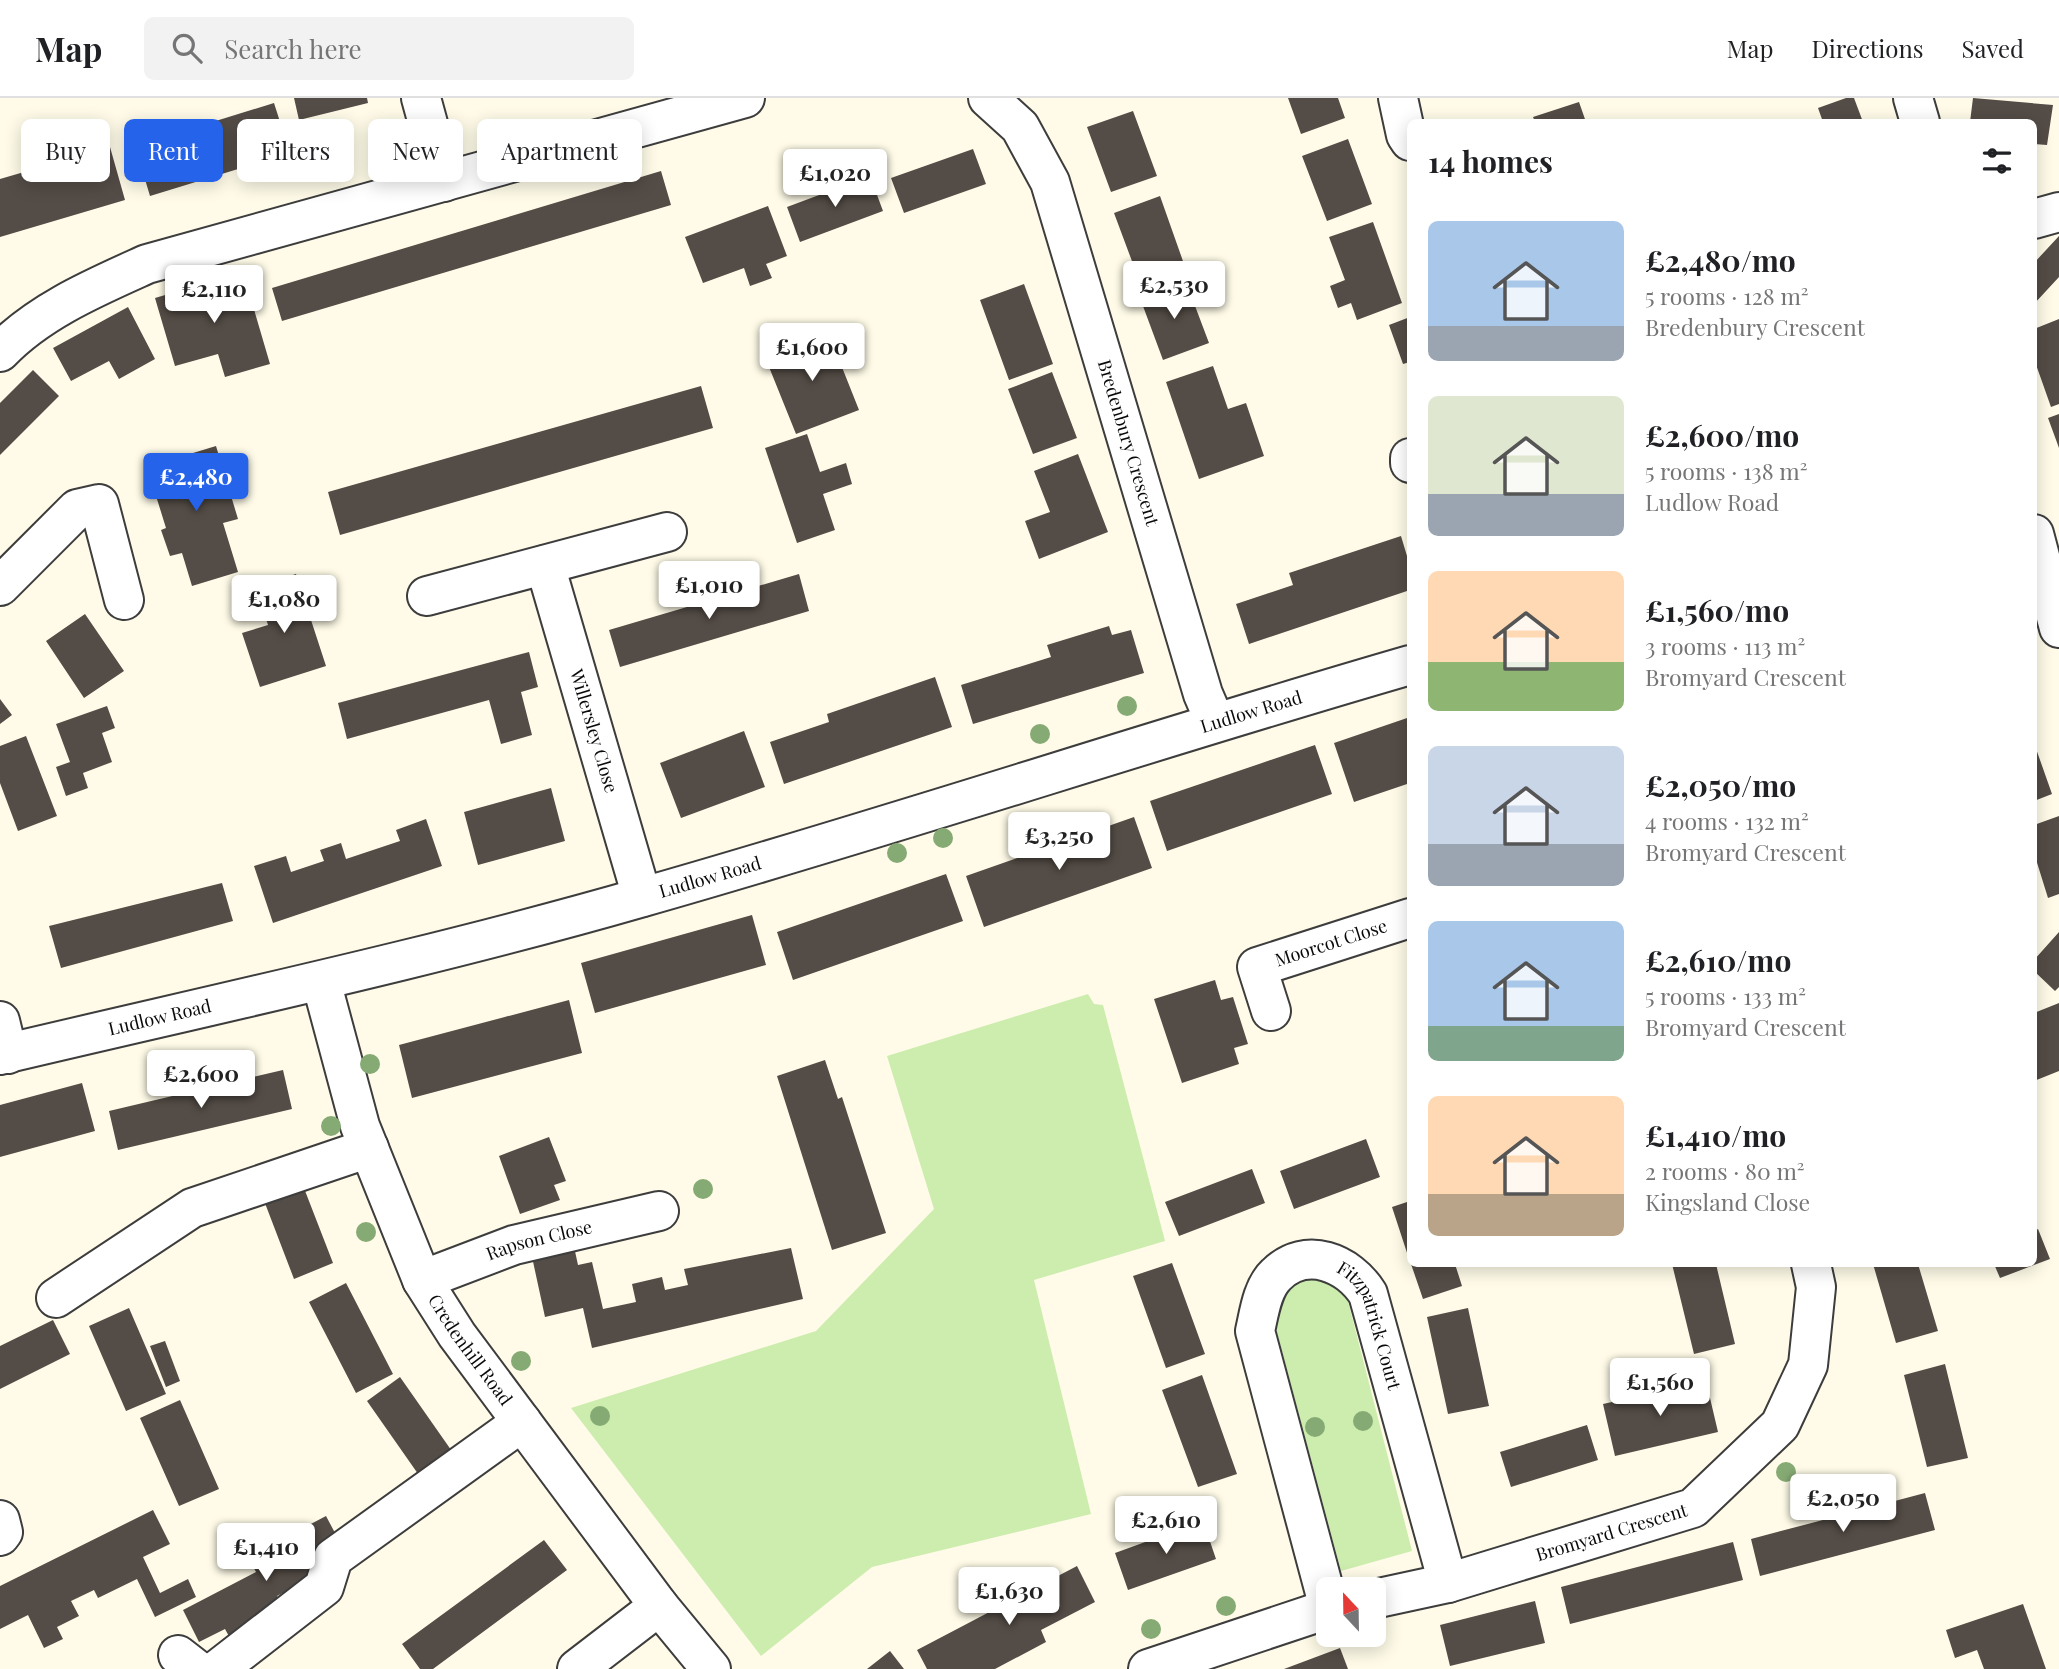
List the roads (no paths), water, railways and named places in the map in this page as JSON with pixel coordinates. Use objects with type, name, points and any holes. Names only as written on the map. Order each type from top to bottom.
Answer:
[{"type":"street","points":[[421,98],[427,119]]},
{"type":"street","points":[[463,177],[745,98]]},
{"type":"street","name":"Bredenbury Crescent","points":[[988,98],[1020,127],[1050,182],[1203,694],[1215,722]]},
{"type":"street","points":[[1398,98],[1407,136]]},
{"type":"street","points":[[1913,98],[1919,119]]},
{"type":"street","points":[[0,352],[13,338],[84,292],[147,264],[444,182]]},
{"type":"street","points":[[2037,218],[2059,212]]},
{"type":"street","points":[[0,586],[77,509],[99,504],[124,600]]},
{"type":"street","points":[[427,596],[667,532]]},
{"type":"street","points":[[2037,545],[2059,628]]},
{"type":"street","name":"Willersley Close","points":[[545,565],[642,897]]},
{"type":"street","name":"Ludlow Road","points":[[3,1043],[321,981],[642,897],[1407,666]]},
{"type":"street","name":"Moorcot Close","points":[[1271,1011],[1257,967],[1407,919]]},
{"type":"street","name":"Credenhill Road","points":[[321,981],[360,1125],[422,1280],[457,1335],[660,1606],[711,1669]]},
{"type":"street","points":[[56,1298],[192,1208],[369,1148]]},
{"type":"street","name":"Rapson Close","points":[[422,1280],[514,1245],[659,1211]]},
{"type":"street","name":"Fitzpatrick Court","points":[[1321,1577],[1255,1331],[1261,1304],[1275,1275],[1301,1261],[1329,1261],[1357,1276],[1368,1294],[1448,1583]]},
{"type":"street","name":"Bromyard Crescent","points":[[1386,1596],[1448,1583],[1693,1508],[1780,1425],[1808,1365],[1816,1287],[1812,1267]]},
{"type":"street","points":[[218,1669],[324,1587],[333,1558],[522,1422]]},
{"type":"street","points":[[0,1520],[3,1532],[0,1536]]},
{"type":"street","points":[[578,1669],[660,1606]]},
{"type":"street","points":[[1148,1669],[1316,1613]]}]
